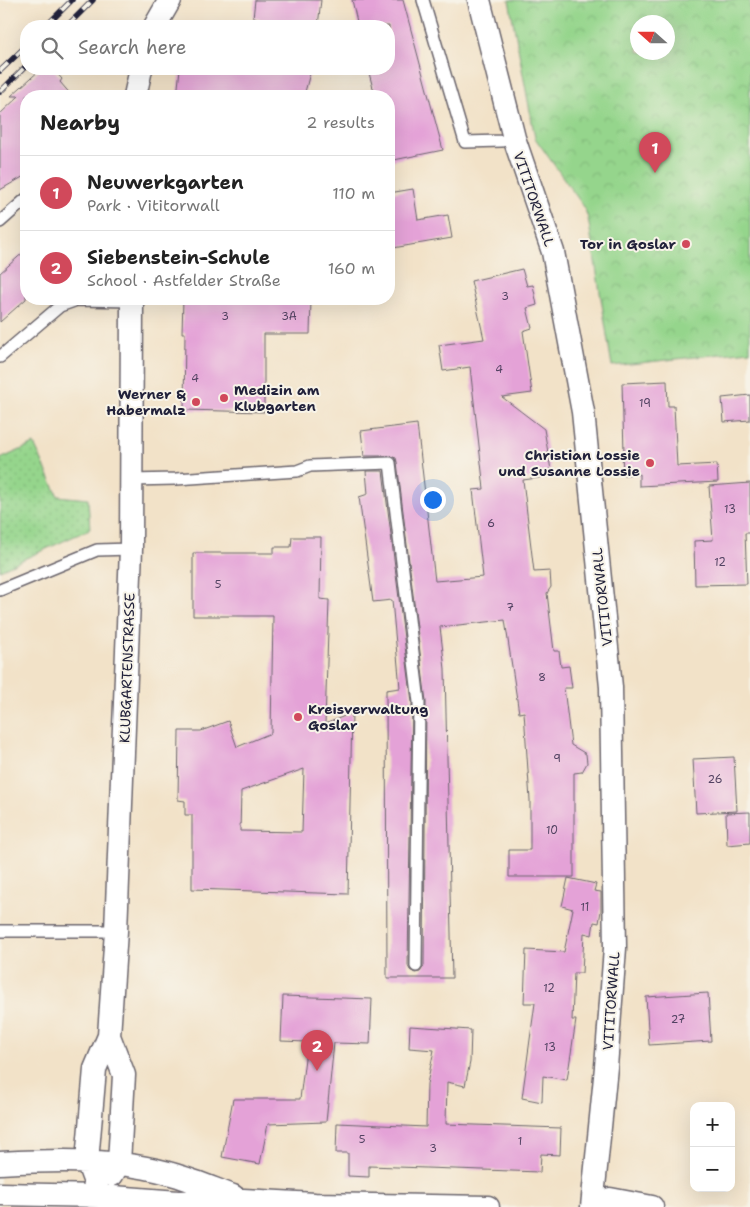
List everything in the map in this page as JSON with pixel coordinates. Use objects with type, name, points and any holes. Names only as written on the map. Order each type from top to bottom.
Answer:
[{"type":"street","points":[[158,20],[170,0]]},
{"type":"street","name":"VITITORWALL","points":[[479,0],[514,138],[552,252],[583,412],[611,692],[615,948],[606,1067],[592,1207]]},
{"type":"street","points":[[136,90],[139,75]]},
{"type":"street","name":"KLUBGARTENSTRASSE","points":[[86,1161],[95,1069],[108,1036],[116,931],[131,549],[132,305]]},
{"type":"street","name":"KLUBGARTENSTRASSE","points":[[108,1036],[124,1074],[119,1163]]},
{"type":"street","points":[[0,1163],[45,1160],[119,1163],[175,1175],[243,1200]]},
{"type":"street","points":[[86,1161],[100,1201]]},
{"type":"street","points":[[100,1201],[119,1163]]},
{"type":"street","points":[[0,1194],[100,1201],[178,1202],[243,1200],[315,1204],[488,1207]]},
{"type":"street","points":[[597,1207],[610,1199],[652,1207]]},
{"type":"lane","points":[[423,0],[465,142],[502,141],[514,138]]},
{"type":"lane","points":[[0,222],[20,204]]},
{"type":"lane","points":[[0,357],[63,305]]},
{"type":"lane","points":[[131,480],[278,473],[297,471],[310,466],[390,463],[419,702],[416,966]]},
{"type":"lane","points":[[0,590],[97,550],[131,549]]},
{"type":"lane","points":[[0,931],[116,931]]},
{"type":"green space","points":[[509,0],[750,0],[750,351],[612,366],[588,218],[584,207],[535,138]]},
{"type":"green space","points":[[34,444],[58,496],[88,499],[90,529],[0,570],[0,459]]},
{"type":"building","points":[[255,0],[321,0],[319,20],[253,18]]},
{"type":"building","points":[[352,0],[403,0],[443,150],[395,160],[395,90],[373,90],[370,75],[395,75],[395,20],[357,20]]},
{"type":"building","points":[[34,75],[58,75],[62,79],[60,82],[67,90],[20,90],[20,178],[0,190],[0,114],[19,96],[11,96]]},
{"type":"building","points":[[179,75],[309,75],[306,90],[178,90]]},
{"type":"building","points":[[413,189],[418,220],[448,215],[452,238],[395,248],[395,192]]},
{"type":"building","points":[[20,255],[20,304],[0,322],[0,273]]},
{"type":"building","points":[[522,269],[527,286],[533,285],[537,305],[527,308],[532,328],[523,331],[532,393],[502,397],[544,429],[552,476],[523,480],[534,572],[550,571],[551,587],[547,593],[554,651],[559,651],[561,667],[569,666],[572,688],[564,688],[571,745],[586,754],[587,763],[582,772],[574,773],[574,877],[509,877],[509,850],[530,850],[530,800],[524,712],[519,713],[505,620],[440,627],[445,669],[452,978],[387,978],[386,690],[400,688],[392,600],[373,602],[359,497],[368,494],[366,471],[383,471],[412,702],[408,966],[415,973],[420,972],[424,966],[426,702],[397,462],[396,458],[390,456],[364,456],[361,431],[417,424],[435,581],[483,577],[473,490],[484,489],[470,367],[443,371],[439,345],[484,339],[471,281]]},
{"type":"building","points":[[183,305],[311,305],[310,334],[264,334],[264,412],[184,410],[185,333],[182,333]]},
{"type":"building","points":[[667,381],[668,406],[674,406],[677,466],[717,464],[718,482],[639,486],[639,474],[623,475],[622,383]]},
{"type":"building","points":[[750,395],[750,420],[724,422],[722,398]]},
{"type":"building","points":[[750,483],[750,533],[745,533],[747,584],[695,585],[694,541],[713,540],[709,486]]},
{"type":"building","name":"Kreisverwaltung Goslar","points":[[292,537],[321,537],[320,599],[329,600],[325,724],[352,713],[348,894],[192,889],[192,815],[185,815],[185,801],[178,800],[179,731],[201,731],[228,721],[237,747],[271,733],[273,616],[193,616],[193,553],[274,553],[274,547],[291,547]],"holes":[[[304,769],[302,832],[240,831],[241,791]]]},
{"type":"building","points":[[734,757],[737,811],[696,813],[693,759]]},
{"type":"building","points":[[750,812],[750,843],[727,845],[726,813]]},
{"type":"building","points":[[568,878],[596,884],[594,891],[601,892],[601,911],[599,923],[594,922],[592,935],[584,933],[582,973],[574,973],[572,1020],[576,1020],[567,1080],[543,1076],[542,1102],[522,1098],[535,1003],[524,1003],[526,950],[564,952],[573,909],[562,906]]},
{"type":"building","points":[[708,993],[711,1041],[649,1045],[646,997]]},
{"type":"building","points":[[283,996],[372,999],[370,1044],[334,1043],[326,1122],[268,1124],[260,1164],[222,1157],[233,1099],[300,1099],[307,1042],[281,1041]]},
{"type":"building","points":[[410,1026],[471,1030],[470,1062],[465,1086],[447,1082],[446,1124],[561,1128],[560,1155],[541,1154],[540,1172],[369,1166],[369,1177],[348,1176],[348,1153],[336,1153],[337,1123],[426,1127],[427,1084],[434,1050],[409,1048]]},
{"type":"railway","points":[[52,20],[72,0]]},
{"type":"railway","points":[[73,20],[93,0]]},
{"type":"railway","points":[[0,71],[20,52]]},
{"type":"railway","points":[[0,92],[20,72]]},
{"type":"place","name":"Neuwerkgarten","points":[[655,173]]},
{"type":"place","name":"Tor in Goslar","points":[[686,244]]},
{"type":"place","name":"Medizin am Klubgarten","points":[[224,398]]},
{"type":"place","name":"Werner & Habermalz","points":[[196,402]]},
{"type":"place","name":"Christian Lossie und Susanne Lossie","points":[[650,463]]},
{"type":"place","name":"Kreisverwaltung Goslar","points":[[298,717]]},
{"type":"place","name":"Siebenstein-Schule","points":[[317,1071]]}]
